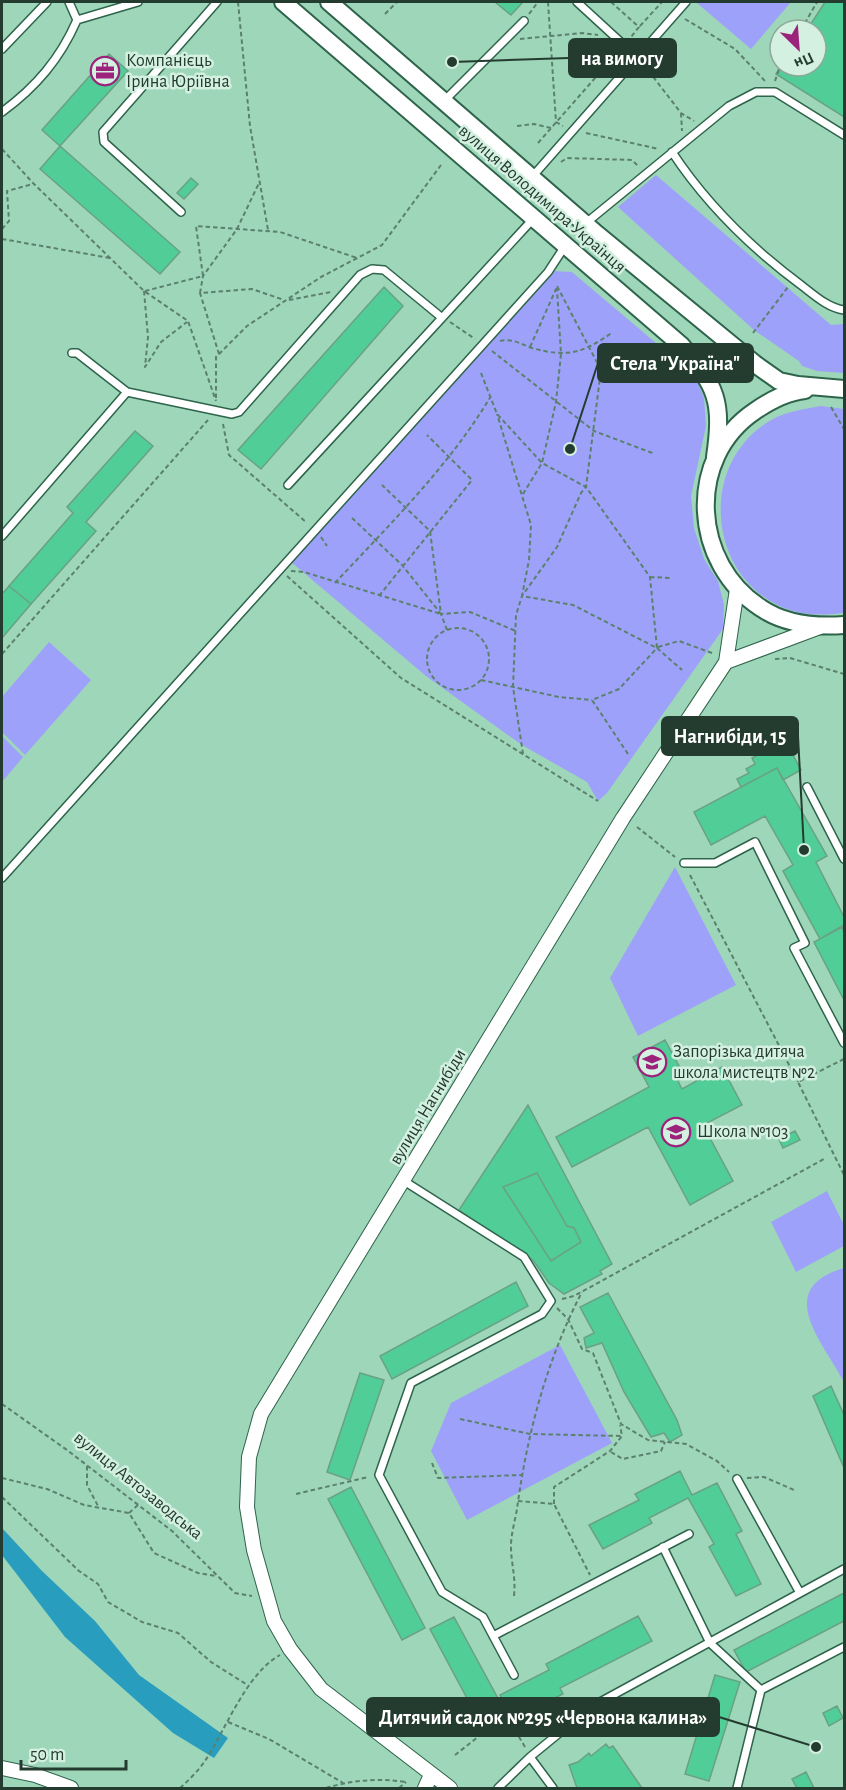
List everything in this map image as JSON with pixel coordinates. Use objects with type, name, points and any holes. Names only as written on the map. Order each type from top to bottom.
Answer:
[{"type":"street","name":"вулиця Володимира Українця","points":[[283,2],[681,345],[703,370],[716,396],[719,424],[705,504],[708,535],[719,564],[737,589],[761,609],[780,617],[820,626],[844,626]]},
{"type":"street","name":"вулиця Володимира Українця","points":[[329,2],[585,224],[755,364],[779,381],[798,385],[841,388]]},
{"type":"street","name":"вулиця Володимира Українця","points":[[715,457],[729,436],[747,417],[772,399],[794,391],[841,388]]},
{"type":"street","name":"вулиця Нагнибіди","points":[[266,1597],[247,1507],[249,1457],[261,1414],[623,818],[726,662],[737,589]]},
{"type":"street","points":[[726,662],[820,626]]},
{"type":"street","points":[[266,1597],[274,1621],[290,1649],[321,1689],[450,1788]]},
{"type":"street","points":[[2,1768],[35,1775],[71,1788]]},
{"type":"street","points":[[425,1788],[431,1775]]},
{"type":"lane","points":[[2,50],[47,2]]},
{"type":"lane","points":[[69,2],[77,20]]},
{"type":"lane","points":[[2,112],[28,93],[43,76],[58,57],[77,20],[138,2]]},
{"type":"lane","points":[[181,212],[102,138],[103,132],[217,2]]},
{"type":"lane","points":[[577,2],[638,58]]},
{"type":"lane","points":[[532,177],[686,2]]},
{"type":"lane","points":[[444,101],[524,21]]},
{"type":"lane","points":[[585,224],[704,126],[746,96],[764,91],[775,92],[844,135]]},
{"type":"lane","points":[[672,152],[717,213],[794,280],[835,309],[844,310]]},
{"type":"lane","points":[[288,486],[534,218]]},
{"type":"lane","points":[[2,878],[548,272],[565,246]]},
{"type":"lane","points":[[72,353],[77,353],[127,392],[232,414],[244,407],[360,275],[372,269],[384,270],[441,317]]},
{"type":"lane","points":[[2,536],[127,392]]},
{"type":"lane","points":[[807,787],[844,859]]},
{"type":"lane","points":[[684,863],[715,863],[754,842],[805,943],[794,948],[844,1043]]},
{"type":"lane","points":[[404,1181],[524,1257],[551,1301],[542,1314],[411,1383],[379,1475],[442,1592],[483,1617],[514,1675]]},
{"type":"lane","points":[[737,1479],[800,1593]]},
{"type":"lane","points":[[493,1636],[689,1534]]},
{"type":"lane","points":[[663,1547],[710,1642],[761,1690]]},
{"type":"lane","points":[[498,1788],[530,1757],[591,1707],[844,1569]]},
{"type":"lane","points":[[737,1788],[761,1690],[844,1647]]},
{"type":"lane","points":[[530,1757],[553,1788]]},
{"type":"path","points":[[238,2],[250,126],[268,231]]},
{"type":"path","points":[[385,14],[397,2]]},
{"type":"path","points":[[524,21],[538,2]]},
{"type":"path","points":[[548,2],[556,123]]},
{"type":"path","points":[[610,2],[639,27]]},
{"type":"path","points":[[538,143],[662,2]]},
{"type":"path","points":[[808,18],[817,2]]},
{"type":"path","points":[[676,12],[735,49],[775,92]]},
{"type":"path","points":[[503,40],[582,33],[616,36]]},
{"type":"path","points":[[638,58],[681,113],[704,126]]},
{"type":"path","points":[[775,78],[775,92]]},
{"type":"path","points":[[681,113],[683,143]]},
{"type":"path","points":[[556,123],[572,130],[672,152]]},
{"type":"path","points":[[517,126],[534,124],[551,128]]},
{"type":"path","points":[[2,149],[33,183],[144,291],[188,321],[216,401],[229,455],[315,529],[327,546]]},
{"type":"path","points":[[561,162],[567,158],[632,160],[645,173]]},
{"type":"path","points":[[216,401],[216,357],[247,326],[285,301],[382,245],[441,165]]},
{"type":"path","points":[[2,229],[9,221],[8,191],[33,183]]},
{"type":"path","points":[[144,291],[203,276],[237,229],[259,183]]},
{"type":"path","points":[[219,354],[200,293],[203,276],[196,226],[280,232],[357,258]]},
{"type":"path","points":[[2,239],[110,258]]},
{"type":"path","points":[[753,333],[794,280]]},
{"type":"path","points":[[530,347],[557,286]]},
{"type":"path","points":[[522,596],[557,547],[581,493],[586,487],[601,370],[557,286]]},
{"type":"path","points":[[523,494],[542,463],[556,402],[561,354],[557,286]]},
{"type":"path","points":[[200,293],[252,289],[285,301],[348,288]]},
{"type":"path","points":[[144,291],[148,338],[145,367],[161,342],[188,321]]},
{"type":"path","points":[[441,317],[483,344],[594,431],[655,454]]},
{"type":"path","points":[[483,344],[510,339],[530,347],[561,354],[588,349],[613,332]]},
{"type":"path","points":[[481,373],[497,414],[531,525],[529,560],[516,615],[513,687],[523,754]]},
{"type":"path","points":[[335,583],[404,509],[477,420],[491,396]]},
{"type":"path","points":[[831,407],[844,429]]},
{"type":"path","points":[[2,654],[200,427],[218,411]]},
{"type":"path","points":[[497,414],[542,463],[586,487],[650,578],[657,648]]},
{"type":"path","points":[[379,596],[402,564],[472,480],[427,435]]},
{"type":"path","points":[[382,485],[404,509],[430,531],[441,614],[447,630]]},
{"type":"path","points":[[352,518],[402,564],[441,614]]},
{"type":"path","points":[[280,570],[401,678],[598,801]]},
{"type":"path","points":[[304,572],[441,614],[470,612],[516,631]]},
{"type":"path","points":[[650,578],[672,578]]},
{"type":"path","points":[[522,596],[573,605],[657,648],[682,670]]},
{"type":"path","points":[[447,630],[467,630],[484,642],[489,662],[481,680],[463,690],[444,687],[430,673],[427,653],[438,635],[447,630]]},
{"type":"path","points":[[481,680],[592,700],[619,689],[657,648],[679,641],[708,650],[726,662]]},
{"type":"path","points":[[769,659],[790,658],[844,674]]},
{"type":"path","points":[[592,700],[628,754]]},
{"type":"path","points":[[637,827],[655,844],[684,863],[844,1174]]},
{"type":"path","points":[[798,1082],[844,1059]]},
{"type":"path","points":[[551,1301],[582,1292],[824,1160]]},
{"type":"path","points":[[514,1596],[516,1575],[511,1546],[521,1475],[530,1434],[560,1335],[582,1292]]},
{"type":"path","points":[[551,1301],[568,1319],[582,1349],[593,1353],[620,1422],[622,1436],[610,1451],[554,1486],[554,1504],[594,1583]]},
{"type":"path","name":"вулиця Автозаводська","points":[[2,1404],[172,1532],[235,1593],[266,1597]]},
{"type":"path","points":[[460,1419],[530,1434],[622,1436]]},
{"type":"path","points":[[620,1422],[648,1440],[686,1444],[717,1461],[737,1479],[764,1477],[794,1490]]},
{"type":"path","points":[[610,1451],[623,1459],[661,1451],[666,1442]]},
{"type":"path","points":[[432,1462],[438,1478],[521,1475]]},
{"type":"path","points":[[87,1466],[87,1485],[99,1508]]},
{"type":"path","points":[[296,1494],[379,1475]]},
{"type":"path","points":[[2,1478],[47,1489],[84,1505],[129,1513],[154,1553],[198,1573],[218,1576]]},
{"type":"path","points":[[2,1497],[79,1570],[98,1584],[108,1602],[142,1622],[178,1633],[211,1662],[249,1686]]},
{"type":"path","points":[[518,1501],[554,1504]]},
{"type":"path","points":[[129,1513],[138,1505]]},
{"type":"path","points":[[180,1788],[205,1760],[249,1686],[272,1659],[290,1649]]},
{"type":"path","points":[[455,1755],[506,1715],[530,1757]]},
{"type":"path","points":[[228,1722],[269,1739],[343,1783]]},
{"type":"path","points":[[326,1788],[343,1783],[380,1779],[406,1782],[399,1788]]},
{"type":"shaded area","points":[[791,2],[777,18],[768,18],[768,29],[751,49],[697,3]]},
{"type":"shaded area","points":[[656,175],[831,325],[844,324],[844,373],[817,371],[802,366],[799,361],[754,330],[618,207]]},
{"type":"shaded area","points":[[554,271],[572,272],[695,376],[704,398],[706,426],[691,496],[694,528],[704,559],[718,581],[724,605],[723,629],[607,793],[598,801],[587,782],[522,745],[426,676],[291,562],[483,344]]},
{"type":"shaded area","points":[[821,406],[844,409],[844,613],[817,614],[790,610],[762,595],[741,574],[727,548],[721,520],[722,491],[731,463],[748,438],[779,416]]},
{"type":"shaded area","points":[[49,642],[91,680],[25,755],[2,732],[2,697]]},
{"type":"shaded area","points":[[2,736],[23,757],[2,782]]},
{"type":"shaded area","points":[[675,867],[736,985],[638,1036],[610,978]]},
{"type":"shaded area","points":[[827,1191],[844,1225],[844,1246],[796,1272],[771,1222]]},
{"type":"shaded area","points":[[844,1268],[844,1382],[809,1318],[807,1302],[811,1289],[823,1277]]},
{"type":"shaded area","points":[[560,1345],[612,1443],[467,1520],[431,1451],[451,1403]]},
{"type":"shaded area","points":[[2,1528],[42,1571],[95,1621],[139,1675],[228,1738],[214,1758],[173,1733],[65,1637],[2,1555]]},
{"type":"building","points":[[495,2],[523,2],[511,15]]},
{"type":"building","points":[[825,2],[844,2],[844,117],[782,78],[828,78],[828,18],[815,18]]},
{"type":"building","points":[[109,54],[128,71],[60,146],[42,130]]},
{"type":"building","points":[[60,146],[180,252],[160,274],[40,169]]},
{"type":"building","points":[[191,178],[198,184],[184,199],[177,193]]},
{"type":"building","points":[[384,287],[403,306],[261,469],[238,450]]},
{"type":"building","points":[[135,431],[153,446],[86,522],[96,531],[31,604],[9,586],[73,513],[67,507]]},
{"type":"building","points":[[9,586],[31,604],[2,638],[2,594]]},
{"type":"building","points":[[785,740],[801,770],[783,780],[777,768],[741,787],[737,779],[749,773],[746,769],[755,764],[752,758]]},
{"type":"building","points":[[777,768],[827,856],[816,862],[844,917],[844,925],[820,939],[783,871],[793,865],[765,816],[711,845],[694,812]]},
{"type":"building","points":[[842,927],[844,933],[844,1000],[814,942]]},
{"type":"building","points":[[665,1040],[685,1077],[678,1081],[682,1089],[722,1067],[742,1105],[703,1125],[733,1181],[690,1205],[648,1127],[572,1167],[556,1137],[649,1087],[633,1057]]},
{"type":"building","points":[[528,1105],[612,1264],[600,1271],[602,1274],[564,1294],[549,1283],[533,1260],[459,1210]]},
{"type":"building","points":[[795,1131],[800,1140],[783,1148],[779,1139]]},
{"type":"building","points":[[537,1173],[567,1226],[574,1228],[581,1242],[551,1261],[503,1187]]},
{"type":"building","points":[[516,1282],[528,1306],[392,1379],[380,1356]]},
{"type":"building","points":[[608,1293],[677,1420],[682,1435],[670,1442],[664,1433],[651,1437],[624,1392],[602,1343],[586,1348],[584,1338],[594,1333],[580,1307]]},
{"type":"building","points":[[360,1373],[384,1380],[350,1480],[327,1472]]},
{"type":"building","points":[[831,1386],[844,1415],[844,1468],[813,1396]]},
{"type":"building","points":[[680,1471],[692,1495],[717,1483],[742,1531],[736,1534],[761,1584],[736,1596],[709,1547],[714,1544],[688,1498],[649,1518],[652,1523],[603,1549],[589,1525],[639,1500],[635,1494]]},
{"type":"building","points":[[351,1487],[425,1628],[402,1640],[328,1499]]},
{"type":"building","points":[[844,1593],[844,1621],[746,1672],[734,1650]]},
{"type":"building","points":[[638,1616],[652,1641],[560,1688],[563,1694],[513,1719],[500,1695],[549,1670],[546,1664]]},
{"type":"building","points":[[454,1617],[501,1704],[477,1717],[430,1629]]},
{"type":"building","points":[[715,1675],[740,1682],[709,1781],[685,1774]]},
{"type":"building","points":[[837,1706],[843,1718],[829,1726],[823,1713]]},
{"type":"building","points":[[606,1744],[609,1748],[613,1746],[642,1788],[577,1788],[569,1765],[578,1762],[589,1753],[591,1756]]},
{"type":"building","points":[[806,1772],[814,1788],[797,1788],[792,1779]]},
{"type":"place","name":"на вимогу","points":[[452,62]]},
{"type":"place","name":"Компанієць Ірина Юріївна","points":[[105,71]]},
{"type":"place","name":"Стела \"Україна\"","points":[[570,449]]},
{"type":"place","name":"Нагнибіди, 15","points":[[804,850]]},
{"type":"place","name":"Запорізька дитяча школа мистецтв №2","points":[[652,1062]]},
{"type":"place","name":"Школа №103","points":[[676,1132]]},
{"type":"place","name":"Дитячий садок №295 «Червона калина»","points":[[816,1747]]}]
